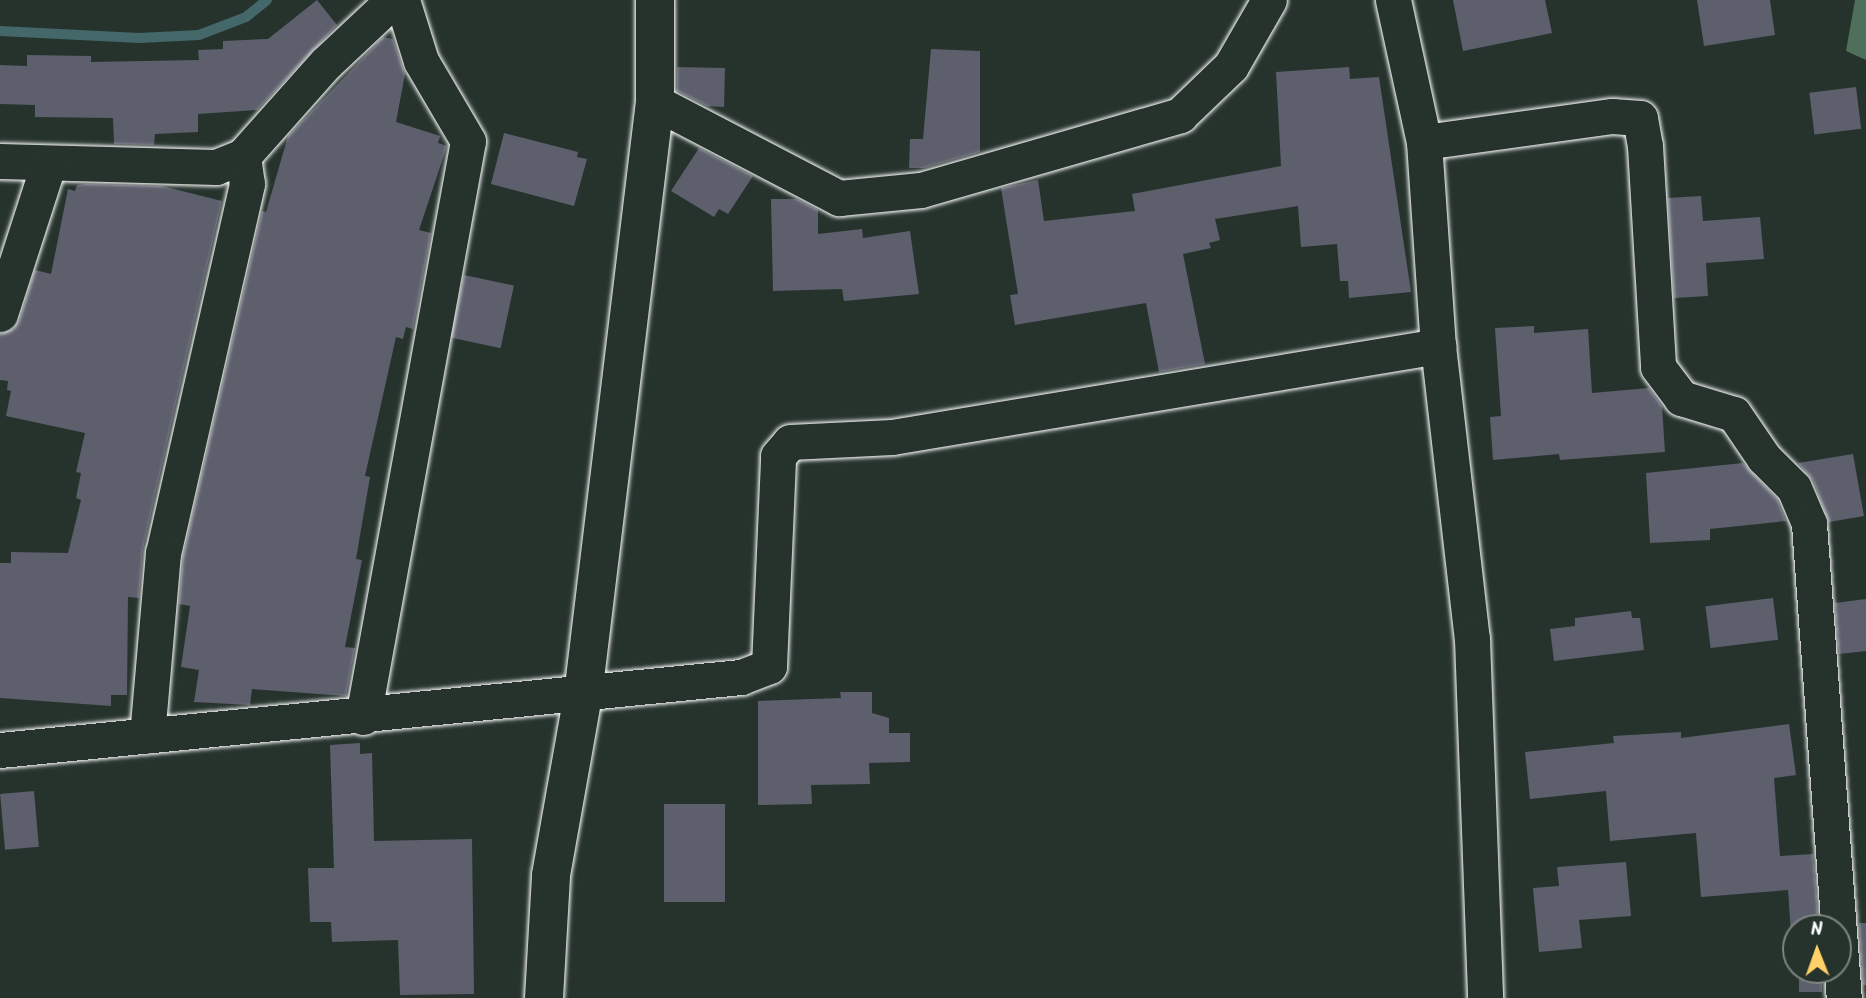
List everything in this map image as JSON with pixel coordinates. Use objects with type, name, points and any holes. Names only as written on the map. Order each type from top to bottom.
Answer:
[{"type":"street","points":[[0,161],[48,165],[216,167],[243,156],[326,63],[393,0]]},
{"type":"street","points":[[363,717],[468,141],[421,61],[402,0]]},
{"type":"street","points":[[544,998],[551,875],[583,695],[655,102],[655,0]]},
{"type":"street","points":[[655,102],[839,198],[920,190],[1180,115],[1231,66],[1269,0]]},
{"type":"street","points":[[1393,0],[1424,142],[1438,346],[1472,639],[1485,998]]},
{"type":"street","points":[[1424,142],[1612,116],[1640,118],[1645,146],[1658,366],[1681,398],[1734,414],[1765,458],[1794,488],[1809,524],[1844,998]]},
{"type":"street","points":[[147,734],[163,553],[247,184],[243,156]]},
{"type":"street","points":[[0,314],[48,165]]},
{"type":"street","points":[[0,750],[147,734],[363,717],[741,677],[769,666],[778,456],[790,442],[892,437],[1438,346]]},
{"type":"green space","points":[[1855,0],[1866,0],[1866,60],[1846,51]]},
{"type":"building","points":[[317,0],[337,25],[257,110],[198,114],[198,132],[155,134],[154,145],[114,144],[113,118],[35,117],[35,105],[0,104],[0,65],[27,66],[27,55],[91,56],[91,62],[199,60],[198,50],[223,49],[223,41],[268,39]]},
{"type":"building","points":[[1453,0],[1545,0],[1552,33],[1463,51]]},
{"type":"building","points":[[1697,0],[1770,0],[1775,35],[1704,46]]},
{"type":"building","points":[[383,37],[393,39],[405,74],[396,122],[440,136],[438,143],[447,146],[419,230],[431,233],[413,329],[406,327],[403,339],[396,337],[365,476],[370,477],[356,559],[362,560],[345,647],[355,648],[346,696],[252,689],[250,705],[194,702],[199,670],[181,667],[190,606],[179,604],[183,556],[262,211],[266,212],[288,136]]},
{"type":"building","points":[[931,49],[980,51],[980,152],[924,168],[909,168],[910,139],[923,139]]},
{"type":"building","points":[[677,67],[725,68],[724,107],[707,106],[677,91]]},
{"type":"building","points":[[1349,67],[1350,79],[1379,77],[1411,292],[1349,298],[1348,281],[1340,281],[1337,244],[1301,247],[1298,206],[1215,219],[1220,240],[1209,243],[1211,248],[1183,254],[1205,364],[1159,372],[1146,303],[1015,325],[1010,295],[1018,294],[1001,188],[1038,180],[1044,221],[1135,211],[1132,194],[1281,166],[1276,72]]},
{"type":"building","points":[[1856,87],[1861,129],[1814,134],[1809,93]]},
{"type":"building","points":[[504,133],[578,152],[577,157],[587,159],[574,206],[491,184]]},
{"type":"building","points":[[699,148],[753,176],[728,214],[719,209],[714,217],[671,191]]},
{"type":"building","points":[[77,185],[162,186],[222,201],[143,549],[139,598],[128,597],[127,695],[111,695],[111,706],[0,698],[0,563],[11,563],[11,552],[68,553],[81,500],[76,498],[81,473],[76,472],[85,433],[6,416],[11,391],[7,390],[8,381],[0,380],[0,334],[13,329],[19,321],[35,270],[51,274],[68,189],[75,191]]},
{"type":"building","points":[[1701,196],[1703,221],[1760,217],[1764,259],[1706,263],[1708,296],[1674,298],[1668,198]]},
{"type":"building","points":[[771,199],[797,199],[818,210],[818,234],[862,229],[863,238],[910,231],[919,294],[844,301],[842,289],[773,291]]},
{"type":"building","points":[[464,275],[514,286],[501,348],[451,338]]},
{"type":"building","points":[[1534,326],[1534,333],[1588,329],[1592,393],[1649,388],[1662,406],[1665,452],[1560,460],[1559,454],[1493,460],[1490,417],[1501,416],[1495,328]]},
{"type":"building","points":[[1853,454],[1864,516],[1829,522],[1813,480],[1798,463]]},
{"type":"building","points":[[1743,463],[1777,499],[1786,521],[1710,529],[1710,540],[1650,543],[1646,473]]},
{"type":"building","points":[[1773,598],[1778,640],[1711,648],[1706,606]]},
{"type":"building","points":[[1866,599],[1866,651],[1839,654],[1835,603]]},
{"type":"building","points":[[1631,611],[1632,618],[1640,618],[1644,650],[1554,661],[1550,629],[1575,626],[1575,618]]},
{"type":"building","points":[[840,692],[872,692],[872,713],[889,718],[889,733],[910,733],[910,762],[869,763],[870,784],[811,785],[812,804],[758,805],[758,701],[841,698]]},
{"type":"building","points":[[1789,724],[1796,775],[1774,778],[1780,856],[1813,854],[1818,914],[1790,914],[1788,890],[1701,897],[1696,833],[1610,841],[1606,791],[1530,799],[1525,752],[1614,743],[1613,736],[1681,732],[1681,738]]},
{"type":"building","points":[[360,743],[360,754],[372,753],[374,841],[472,839],[474,994],[400,995],[398,940],[332,942],[331,922],[310,922],[308,868],[334,868],[330,745]]},
{"type":"building","points":[[34,791],[39,847],[5,850],[0,794]]},
{"type":"building","points":[[664,804],[725,804],[725,902],[664,902]]},
{"type":"building","points":[[1626,862],[1631,916],[1579,920],[1582,948],[1539,952],[1533,888],[1559,886],[1557,867]]},
{"type":"building","points":[[1859,923],[1866,923],[1866,985],[1863,985]]},
{"type":"building","points":[[1799,984],[1822,984],[1822,992],[1799,992]]},
{"type":"waterway","points":[[0,31],[139,38],[199,35],[246,17],[267,0]]}]
